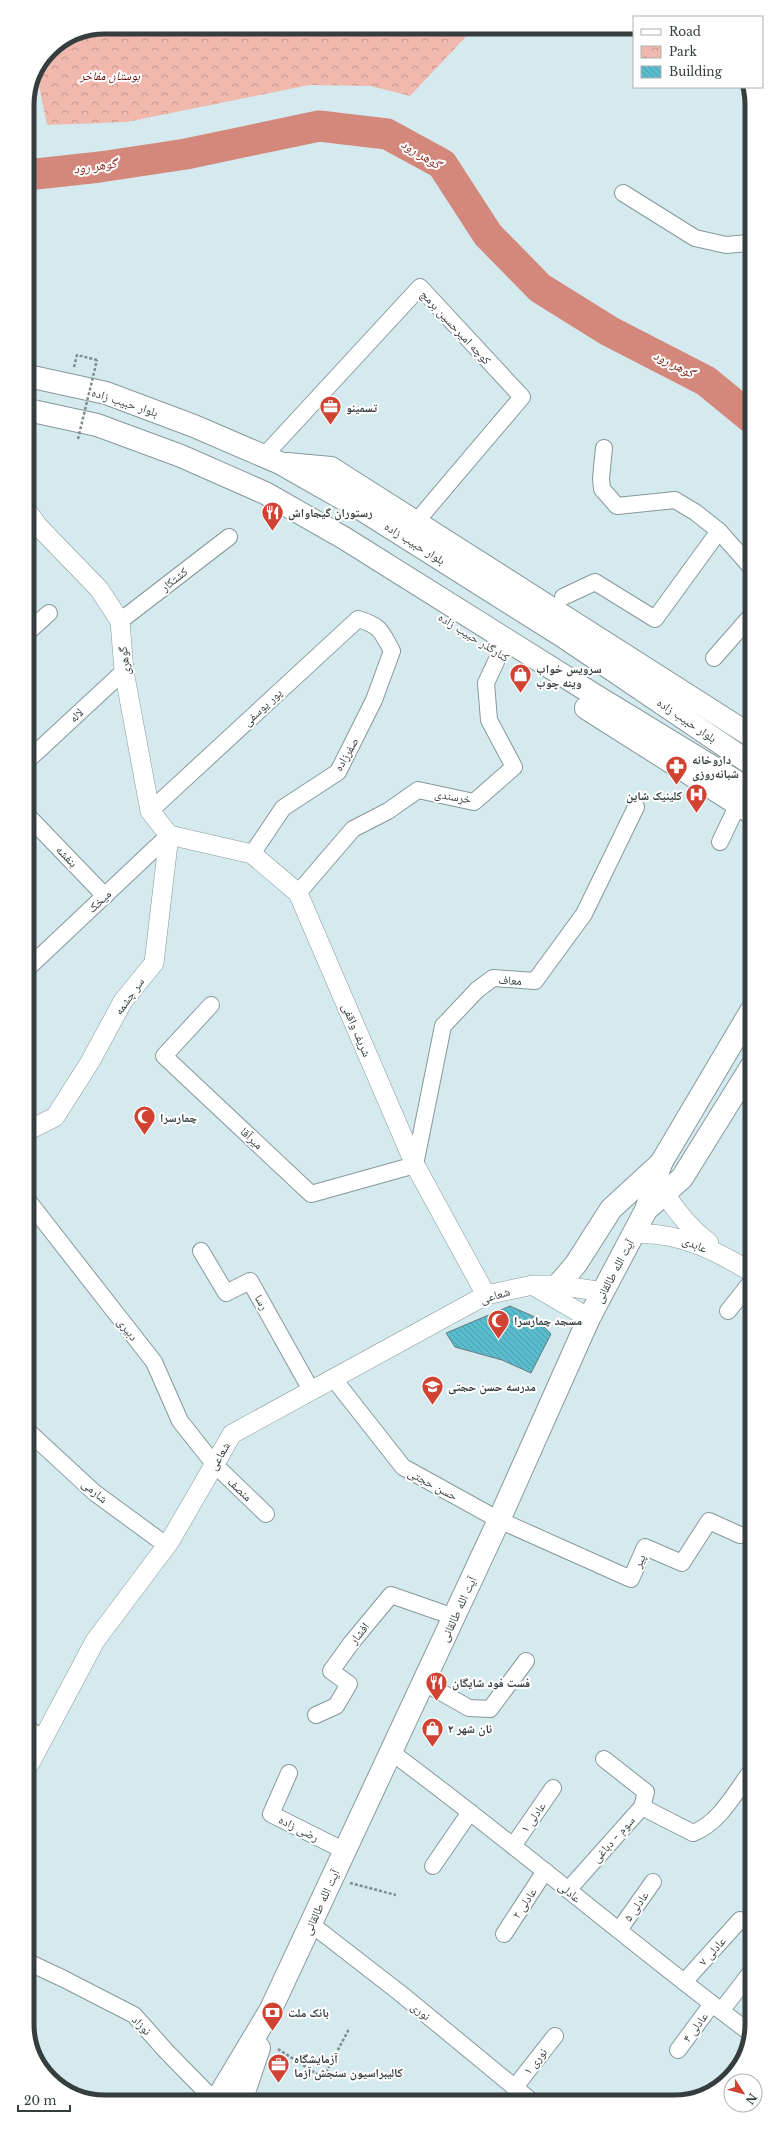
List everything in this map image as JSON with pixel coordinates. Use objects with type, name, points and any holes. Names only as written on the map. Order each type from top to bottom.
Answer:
[{"type":"main road","name":"بلوار حبیب زاده","points":[[34,377],[106,393],[194,426],[272,460],[361,509],[564,637],[745,760]]},
{"type":"main road","points":[[34,411],[97,425],[181,456],[265,493],[344,538],[596,696],[745,801]]},
{"type":"main road","points":[[272,460],[331,468],[745,732]]},
{"type":"main road","name":"کنارگذر حبیب زاده","points":[[265,493],[340,553],[500,653],[745,801]]},
{"type":"main road","name":"آیت الله طالقانی","points":[[220,2095],[271,2009],[499,1520],[602,1292],[646,1210],[661,1163],[745,1021]]},
{"type":"main road","points":[[728,1049],[745,1058]]},
{"type":"main road","name":"آیت الله طالقانی","points":[[646,1210],[682,1178],[745,1077]]},
{"type":"main road","points":[[558,1285],[576,1264],[611,1209],[661,1163]]},
{"type":"main road","name":"آیت الله طالقانی","points":[[243,2095],[271,2009]]},
{"type":"street","points":[[623,193],[695,238],[726,245],[745,243]]},
{"type":"street","name":"کوچه امیرحسین برمچ","points":[[272,460],[420,288],[522,397],[416,522]]},
{"type":"street","points":[[604,448],[601,478],[602,489],[617,506],[675,500],[695,512],[719,531],[745,560]]},
{"type":"street","name":"گوهری","points":[[34,527],[99,589],[120,622],[124,670],[150,811],[169,834]]},
{"type":"street","points":[[563,597],[594,582],[654,619],[719,531]]},
{"type":"street","name":"کشتکار","points":[[120,622],[229,537]]},
{"type":"street","points":[[34,627],[49,613]]},
{"type":"street","name":"پور یوسفی","points":[[150,811],[358,619],[379,628]]},
{"type":"street","points":[[714,658],[745,623]]},
{"type":"street","name":"صفرزاده","points":[[252,854],[283,808],[338,772],[374,700],[392,651],[379,628]]},
{"type":"street","name":"خرسندی","points":[[298,893],[352,829],[388,811],[418,790],[474,802],[514,767],[489,720],[486,683],[500,653]]},
{"type":"street","name":"لاله","points":[[34,754],[124,670]]},
{"type":"street","points":[[720,842],[745,804]]},
{"type":"street","name":"معاف","points":[[415,1165],[443,1026],[477,990],[493,978],[535,981],[584,914],[636,807]]},
{"type":"street","name":"بنفشه","points":[[34,822],[105,896]]},
{"type":"street","name":"شریف واقفی","points":[[169,834],[252,854],[298,893],[415,1165],[486,1295]]},
{"type":"street","name":"میخک","points":[[34,962],[169,834]]},
{"type":"street","name":"سر چشمه","points":[[34,1127],[55,1117],[90,1062],[123,1001],[154,963],[169,834]]},
{"type":"street","name":"میرآقا","points":[[211,1005],[164,1056],[311,1194],[415,1165]]},
{"type":"street","points":[[665,1193],[675,1210],[686,1223],[725,1257]]},
{"type":"street","name":"دبیری","points":[[34,1208],[154,1362],[180,1421],[214,1464]]},
{"type":"street","name":"عابدی","points":[[634,1234],[654,1232],[681,1238],[725,1257],[745,1269]]},
{"type":"street","name":"رسا","points":[[201,1250],[226,1293],[250,1281],[310,1390]]},
{"type":"street","points":[[533,1285],[590,1318]]},
{"type":"street","name":"شعاعی","points":[[36,1734],[95,1641],[166,1545],[232,1434],[486,1295],[533,1285],[558,1285],[602,1292]]},
{"type":"street","points":[[728,1311],[745,1290]]},
{"type":"street","name":"حسن حجتی","points":[[333,1378],[403,1468],[499,1520]]},
{"type":"street","name":"شارمی","points":[[34,1437],[95,1493],[166,1545]]},
{"type":"street","name":"منصف","points":[[214,1464],[266,1514]]},
{"type":"street","name":"پیر","points":[[499,1520],[631,1579],[645,1547],[682,1563],[708,1521],[740,1535]]},
{"type":"street","name":"افشار","points":[[316,1715],[336,1706],[349,1684],[331,1671],[391,1594],[454,1617]]},
{"type":"street","points":[[423,1682],[469,1708],[490,1710],[526,1661]]},
{"type":"street","name":"عادلی","points":[[391,1752],[470,1812],[716,2008],[745,2029]]},
{"type":"street","points":[[604,1759],[646,1792],[642,1807]]},
{"type":"street","name":"رضی زاده","points":[[289,1773],[271,1814],[345,1851]]},
{"type":"street","name":"سوم - دباغی","points":[[568,1890],[642,1807],[693,1833],[705,1828],[721,1812],[745,1779]]},
{"type":"street","name":"عادلی ۱","points":[[513,1846],[553,1788]]},
{"type":"street","points":[[433,1866],[470,1812]]},
{"type":"street","name":"عادلی ۲","points":[[504,1934],[545,1872]]},
{"type":"street","name":"عادلی ۵","points":[[619,1930],[653,1882]]},
{"type":"street","name":"عادلی ۷","points":[[684,1982],[740,1920]]},
{"type":"street","name":"نوری","points":[[311,1924],[525,2095]]},
{"type":"street","name":"نوزاد","points":[[34,1965],[64,1978],[134,2016],[210,2095]]},
{"type":"street","name":"عادلی ۴","points":[[678,2050],[745,1978]]},
{"type":"street","name":"نوری ۱","points":[[515,2086],[554,2036]]},
{"type":"path","points":[[77,355],[97,360],[78,439]]},
{"type":"path","points":[[332,1879],[396,1895]]},
{"type":"path","points":[[261,2039],[324,2078],[349,2029]]},
{"type":"green space","name":"بوستان مفاخر","points":[[468,34],[410,96],[371,86],[309,85],[127,122],[47,125],[38,81],[39,78],[46,66],[58,52],[74,41],[91,35]]},
{"type":"building","name":"مسجد چمارسرا","points":[[510,1306],[535,1317],[551,1334],[531,1373],[502,1360],[455,1347],[446,1333]]},
{"type":"waterway","name":"گوهر رود","points":[[34,174],[100,167],[186,154],[319,126],[387,134],[442,164],[488,235],[540,288],[609,331],[706,381],[745,413]]},
{"type":"place","name":"تسمینو","points":[[330,426]]},
{"type":"place","name":"رستوران گیجاواش","points":[[273,532]]},
{"type":"place","name":"سرویس خواب وینه چوب","points":[[521,694]]},
{"type":"place","name":"داروخانه شبانه‌روزی","points":[[676,786]]},
{"type":"place","name":"کلینیک شاین","points":[[697,814]]},
{"type":"place","name":"چمارسرا","points":[[145,1136]]},
{"type":"place","name":"مسجد چمارسرا","points":[[499,1340]]},
{"type":"place","name":"مدرسه حسن حجتی","points":[[433,1406]]},
{"type":"place","name":"فست فود شایگان","points":[[437,1702]]},
{"type":"place","name":"نان شهر ۲","points":[[433,1748]]},
{"type":"place","name":"بانک ملت","points":[[272,2032]]},
{"type":"place","name":"آزمایشگاه کالیبراسیون سنجش آزما","points":[[279,2084]]}]
